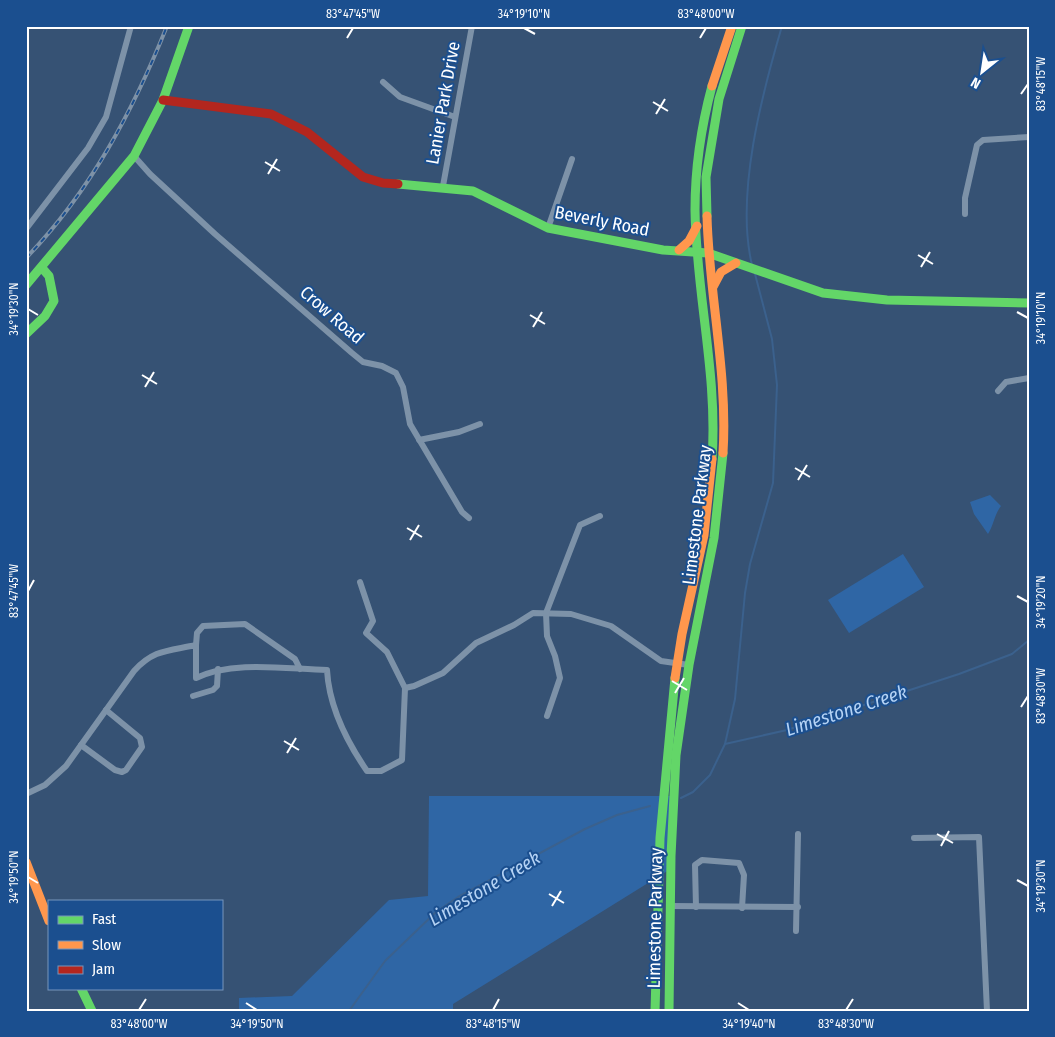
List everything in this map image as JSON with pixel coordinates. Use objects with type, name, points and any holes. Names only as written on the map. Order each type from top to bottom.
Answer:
[{"type":"main road","points":[[26,285],[134,156],[163,100],[189,26]]},
{"type":"main road","name":"Limestone Parkway","points":[[655,1011],[661,809],[677,664],[704,536],[713,450],[714,408],[698,251],[696,177],[705,111],[732,26]]},
{"type":"main road","name":"Limestone Parkway","points":[[669,1011],[670,906],[676,755],[689,665],[714,538],[723,451],[724,408],[708,253],[706,177],[719,99],[732,50],[742,26]]},
{"type":"main road","name":"Beverly Road","points":[[163,100],[271,114],[307,132],[363,177],[383,182],[464,188],[484,195],[548,228],[649,248],[708,253],[823,292],[887,300],[1029,303]]},
{"type":"main road","points":[[680,250],[689,241],[697,225]]},
{"type":"main road","points":[[712,293],[717,275],[728,265],[736,263]]},
{"type":"main road","points":[[26,334],[45,316],[54,300],[49,276],[42,268]]},
{"type":"main road","points":[[26,862],[48,918]]},
{"type":"main road","points":[[657,906],[670,906]]},
{"type":"main road","points":[[82,990],[92,1011]]},
{"type":"street","points":[[26,229],[88,148],[106,117],[131,26]]},
{"type":"street","name":"Lanier Park Drive","points":[[443,186],[472,26]]},
{"type":"street","points":[[382,82],[400,97],[455,117]]},
{"type":"street","points":[[965,214],[965,198],[977,144],[983,140],[1029,137]]},
{"type":"street","name":"Crow Road","points":[[134,156],[150,174],[215,234],[352,353],[363,362],[382,366],[396,373],[403,387],[410,424],[462,512],[469,518]]},
{"type":"street","points":[[548,228],[572,159]]},
{"type":"street","points":[[998,391],[1006,382],[1029,378]]},
{"type":"street","points":[[419,440],[459,432],[480,424]]},
{"type":"street","points":[[547,716],[560,678],[555,656],[546,636],[546,613],[580,526],[600,516]]},
{"type":"street","points":[[300,669],[295,659],[244,624],[203,626],[197,633],[196,678],[218,669],[327,670],[328,688],[334,708],[367,771],[381,771],[402,760],[405,688],[387,652],[366,633],[373,622],[360,582]]},
{"type":"street","points":[[405,688],[443,673],[476,644],[533,613],[571,614],[611,626],[660,661],[689,665]]},
{"type":"street","points":[[26,794],[45,785],[66,766],[144,660],[168,649],[196,645]]},
{"type":"street","points":[[193,696],[213,690],[217,686],[218,669]]},
{"type":"street","points":[[81,746],[116,770],[122,772],[126,770],[142,747],[140,738],[106,710]]},
{"type":"street","points":[[796,931],[798,907],[798,834]]},
{"type":"street","points":[[914,838],[979,837],[987,1011]]},
{"type":"street","points":[[696,907],[695,865],[702,860],[734,861],[739,863],[744,875],[742,908]]},
{"type":"street","points":[[670,906],[798,907]]},
{"type":"shaded area","points":[[990,495],[1001,506],[988,534],[974,514],[970,502]]},
{"type":"shaded area","points":[[903,554],[924,587],[849,633],[828,600]]},
{"type":"shaded area","points":[[429,796],[671,796],[669,870],[453,1004],[453,1011],[239,1011],[239,998],[292,996],[389,900],[428,896]]},
{"type":"waterway","points":[[752,265],[748,237],[747,208],[753,145],[766,82],[782,26]]},
{"type":"waterway","points":[[681,798],[693,792],[710,775],[725,744],[735,699],[745,593],[750,564],[773,483],[777,385],[772,339],[755,274]]},
{"type":"waterway","name":"Limestone Creek","points":[[725,744],[787,730],[959,674],[1012,654],[1029,640]]},
{"type":"waterway","name":"Limestone Creek","points":[[349,1011],[385,961],[436,912],[458,897],[585,829],[617,815],[650,806]]},
{"type":"railway","points":[[26,258],[70,206],[108,149],[140,89],[167,26]]},
{"type":"traffic: fast","points":[[26,285],[134,156],[163,100],[189,26]]},
{"type":"traffic: fast","points":[[707,216],[706,177],[719,99],[742,26]]},
{"type":"traffic: fast","points":[[712,86],[699,147],[695,210],[696,241],[710,365],[713,428],[712,459]]},
{"type":"traffic: fast","points":[[398,184],[473,191],[548,228],[663,250],[708,253],[823,293],[887,300],[1029,303]]},
{"type":"traffic: fast","points":[[26,334],[45,316],[54,301],[49,276],[42,268]]},
{"type":"traffic: fast","points":[[669,1011],[671,856],[676,755],[689,665],[714,538],[723,453]]},
{"type":"traffic: fast","points":[[655,1011],[660,838],[675,678]]},
{"type":"traffic: fast","points":[[82,990],[92,1011]]},
{"type":"traffic: slow","points":[[712,86],[732,26]]},
{"type":"traffic: slow","points":[[707,216],[708,246],[721,364],[724,423],[723,453]]},
{"type":"traffic: slow","points":[[679,250],[689,241],[697,226]]},
{"type":"traffic: slow","points":[[713,287],[721,272],[736,263]]},
{"type":"traffic: slow","points":[[675,678],[682,634],[704,535],[712,459]]},
{"type":"traffic: slow","points":[[26,862],[48,918]]},
{"type":"traffic: jam","points":[[163,100],[271,114],[307,132],[363,177],[383,183],[398,184]]}]
